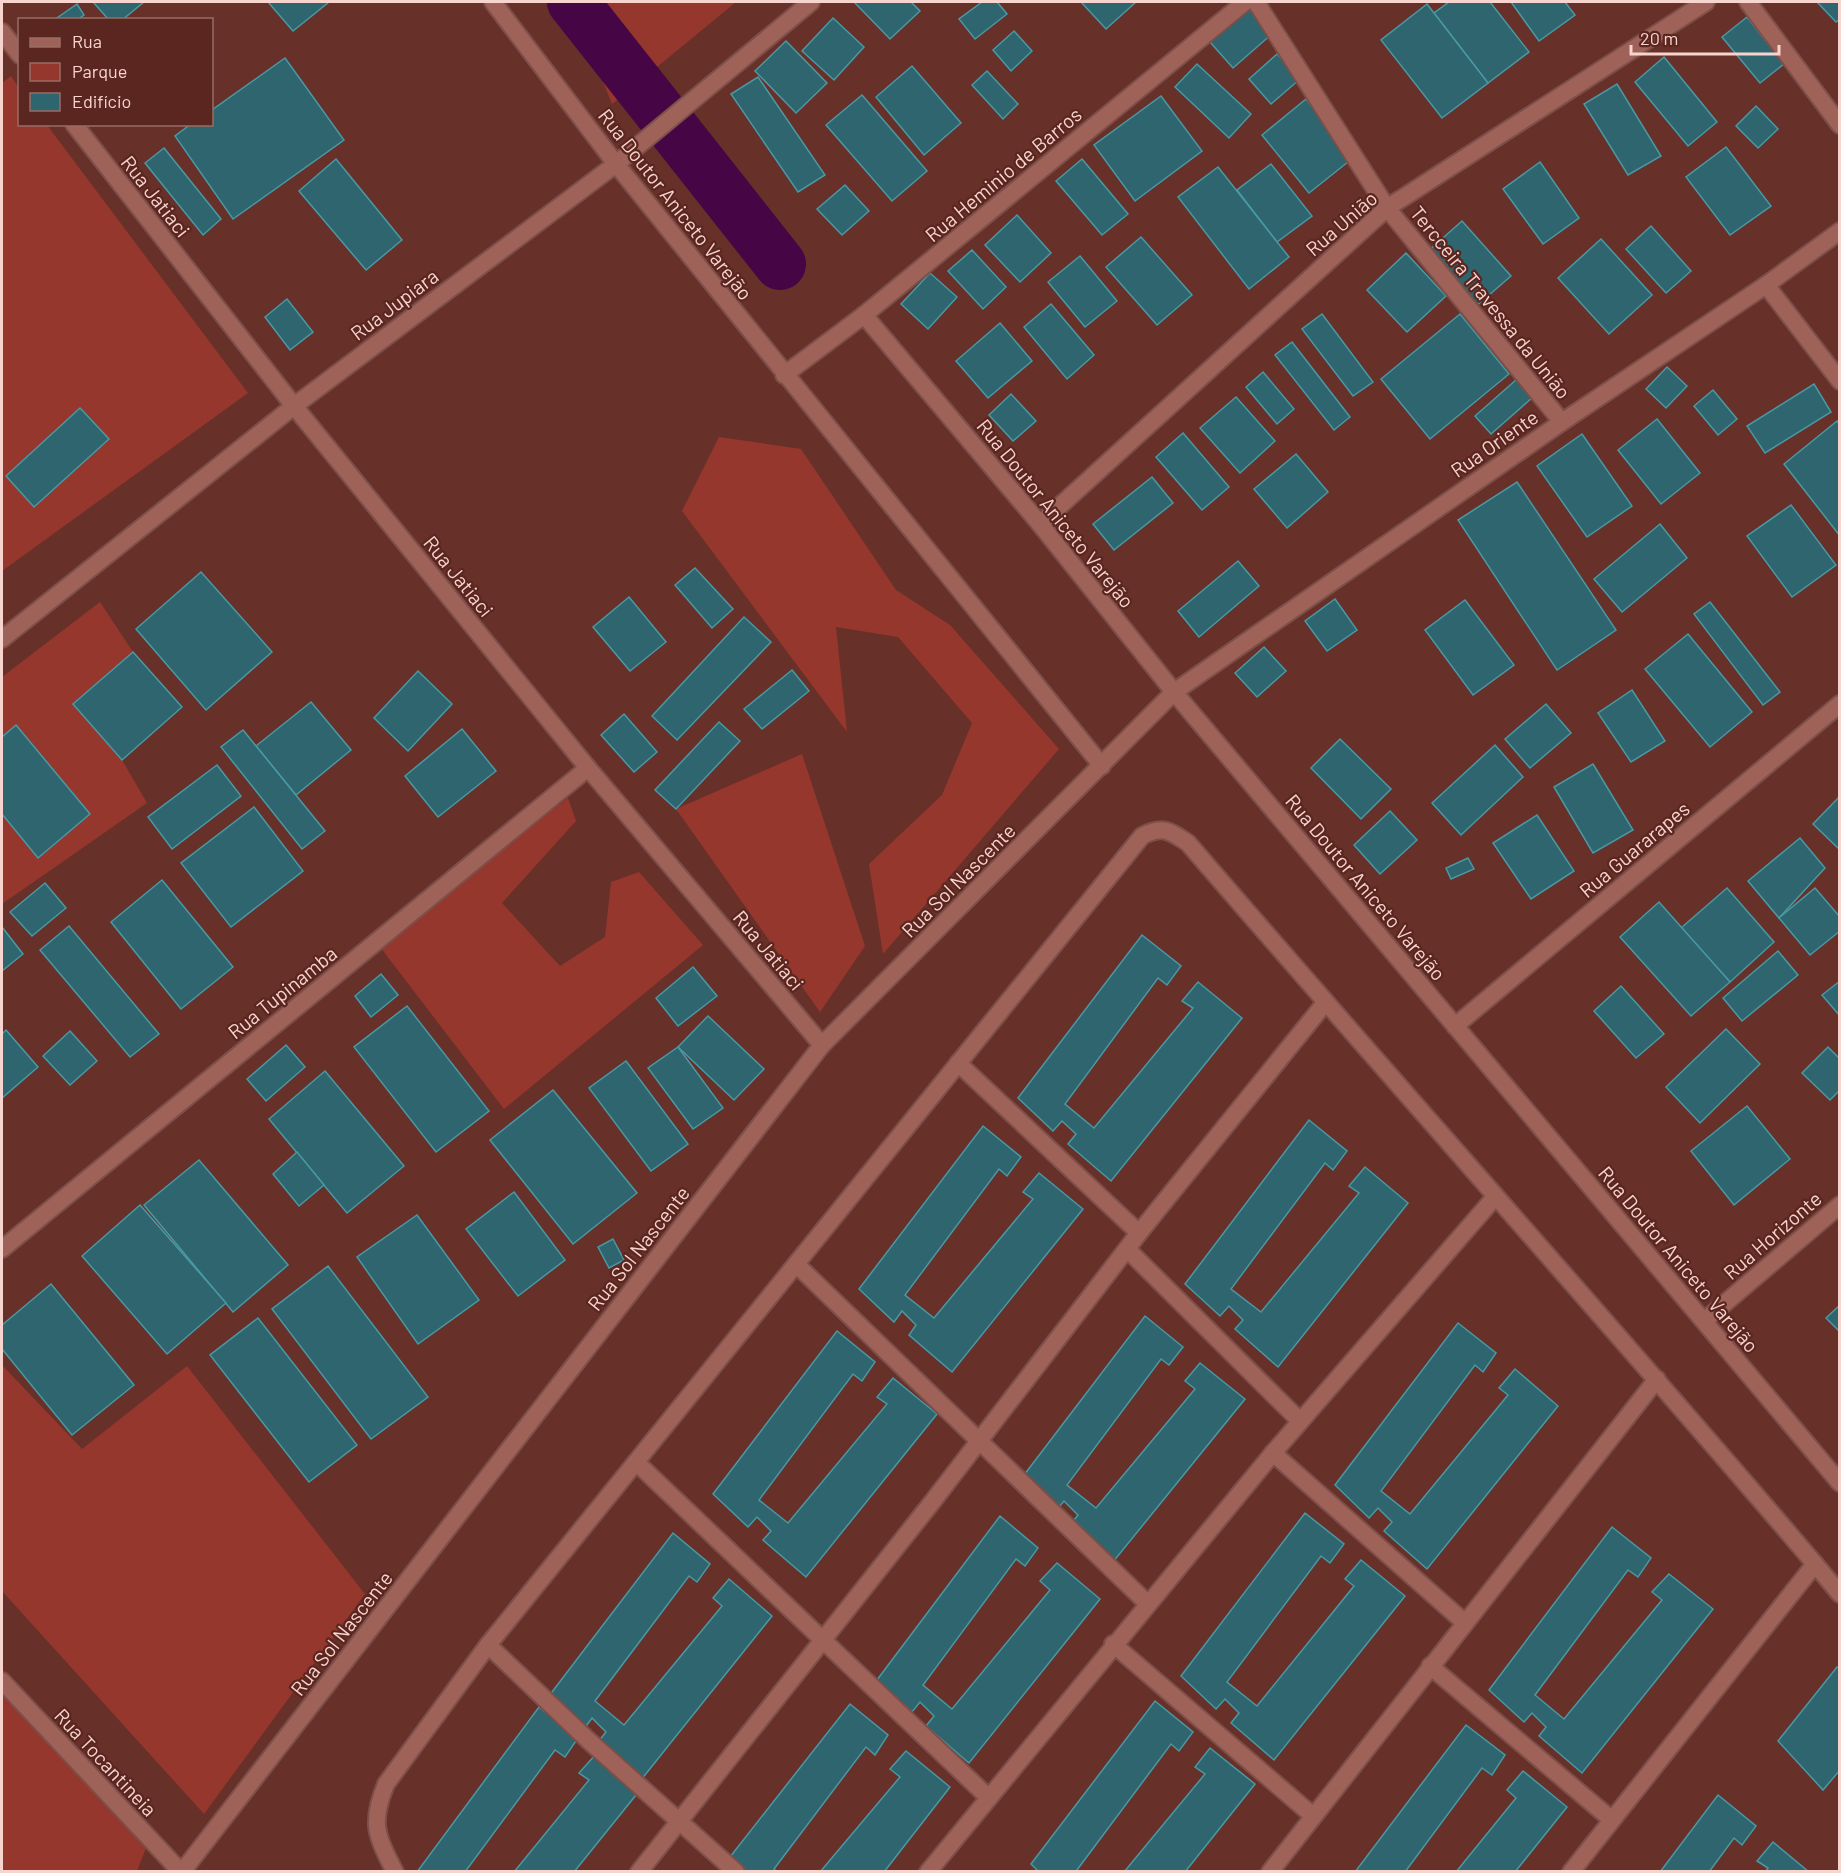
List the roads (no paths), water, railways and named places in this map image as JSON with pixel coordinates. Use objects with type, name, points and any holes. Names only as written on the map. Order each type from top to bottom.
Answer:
[{"type":"street","name":"Rua Doutor Aniceto Varejão","points":[[494,2],[616,164],[784,375],[1102,766]]},
{"type":"street","name":"Rua Jupiara","points":[[2,639],[294,406],[616,164],[811,2]]},
{"type":"street","name":"Rua Heminio de Barros","points":[[784,375],[864,315],[1245,2]]},
{"type":"street","name":"Tercceira Travessa da União","points":[[1256,2],[1387,208],[1562,422]]},
{"type":"street","name":"Rua União","points":[[1040,524],[1387,208],[1706,2]]},
{"type":"street","points":[[1748,2],[1839,125]]},
{"type":"street","points":[[2,32],[12,53]]},
{"type":"street","name":"Rua Jatiaci","points":[[76,126],[294,406],[588,768],[822,1045]]},
{"type":"street","name":"Rua Oriente","points":[[1174,692],[1562,422],[1766,285],[1839,231]]},
{"type":"street","points":[[1766,285],[1839,381]]},
{"type":"street","name":"Rua Doutor Aniceto Varejão","points":[[864,315],[1040,524],[1174,692],[1839,1483]]},
{"type":"street","name":"Rua Sol Nascente","points":[[182,1872],[822,1045],[1174,692]]},
{"type":"street","name":"Rua Guararapes","points":[[1455,1026],[1839,704]]},
{"type":"street","name":"Rua Tupinamba","points":[[2,1249],[588,768]]},
{"type":"street","points":[[395,1872],[378,1839],[376,1810],[386,1784],[488,1645],[1142,836],[1155,829],[1170,831],[1188,843],[1325,1003],[1657,1379],[1839,1594]]},
{"type":"street","points":[[639,1872],[979,1441],[1139,1233],[1325,1003]]},
{"type":"street","points":[[958,1063],[1139,1233]]},
{"type":"street","points":[[928,1872],[1113,1644],[1273,1453],[1495,1197]]},
{"type":"street","name":"Rua Horizonte","points":[[1704,1321],[1839,1205]]},
{"type":"street","points":[[1127,1249],[1300,1421]]},
{"type":"street","points":[[796,1264],[1148,1604]]},
{"type":"street","points":[[1277,1869],[1312,1815],[1657,1379]]},
{"type":"street","points":[[1273,1453],[1464,1622]]},
{"type":"street","points":[[636,1462],[989,1798]]},
{"type":"street","points":[[1571,1872],[1815,1564]]},
{"type":"street","points":[[1113,1644],[1312,1815]]},
{"type":"street","points":[[488,1645],[588,1740],[736,1872]]},
{"type":"street","points":[[1430,1665],[1612,1820]]},
{"type":"street","name":"Rua Tocantineia","points":[[2,1681],[182,1872]]},
{"type":"waterway","points":[[573,2],[780,264]]}]
